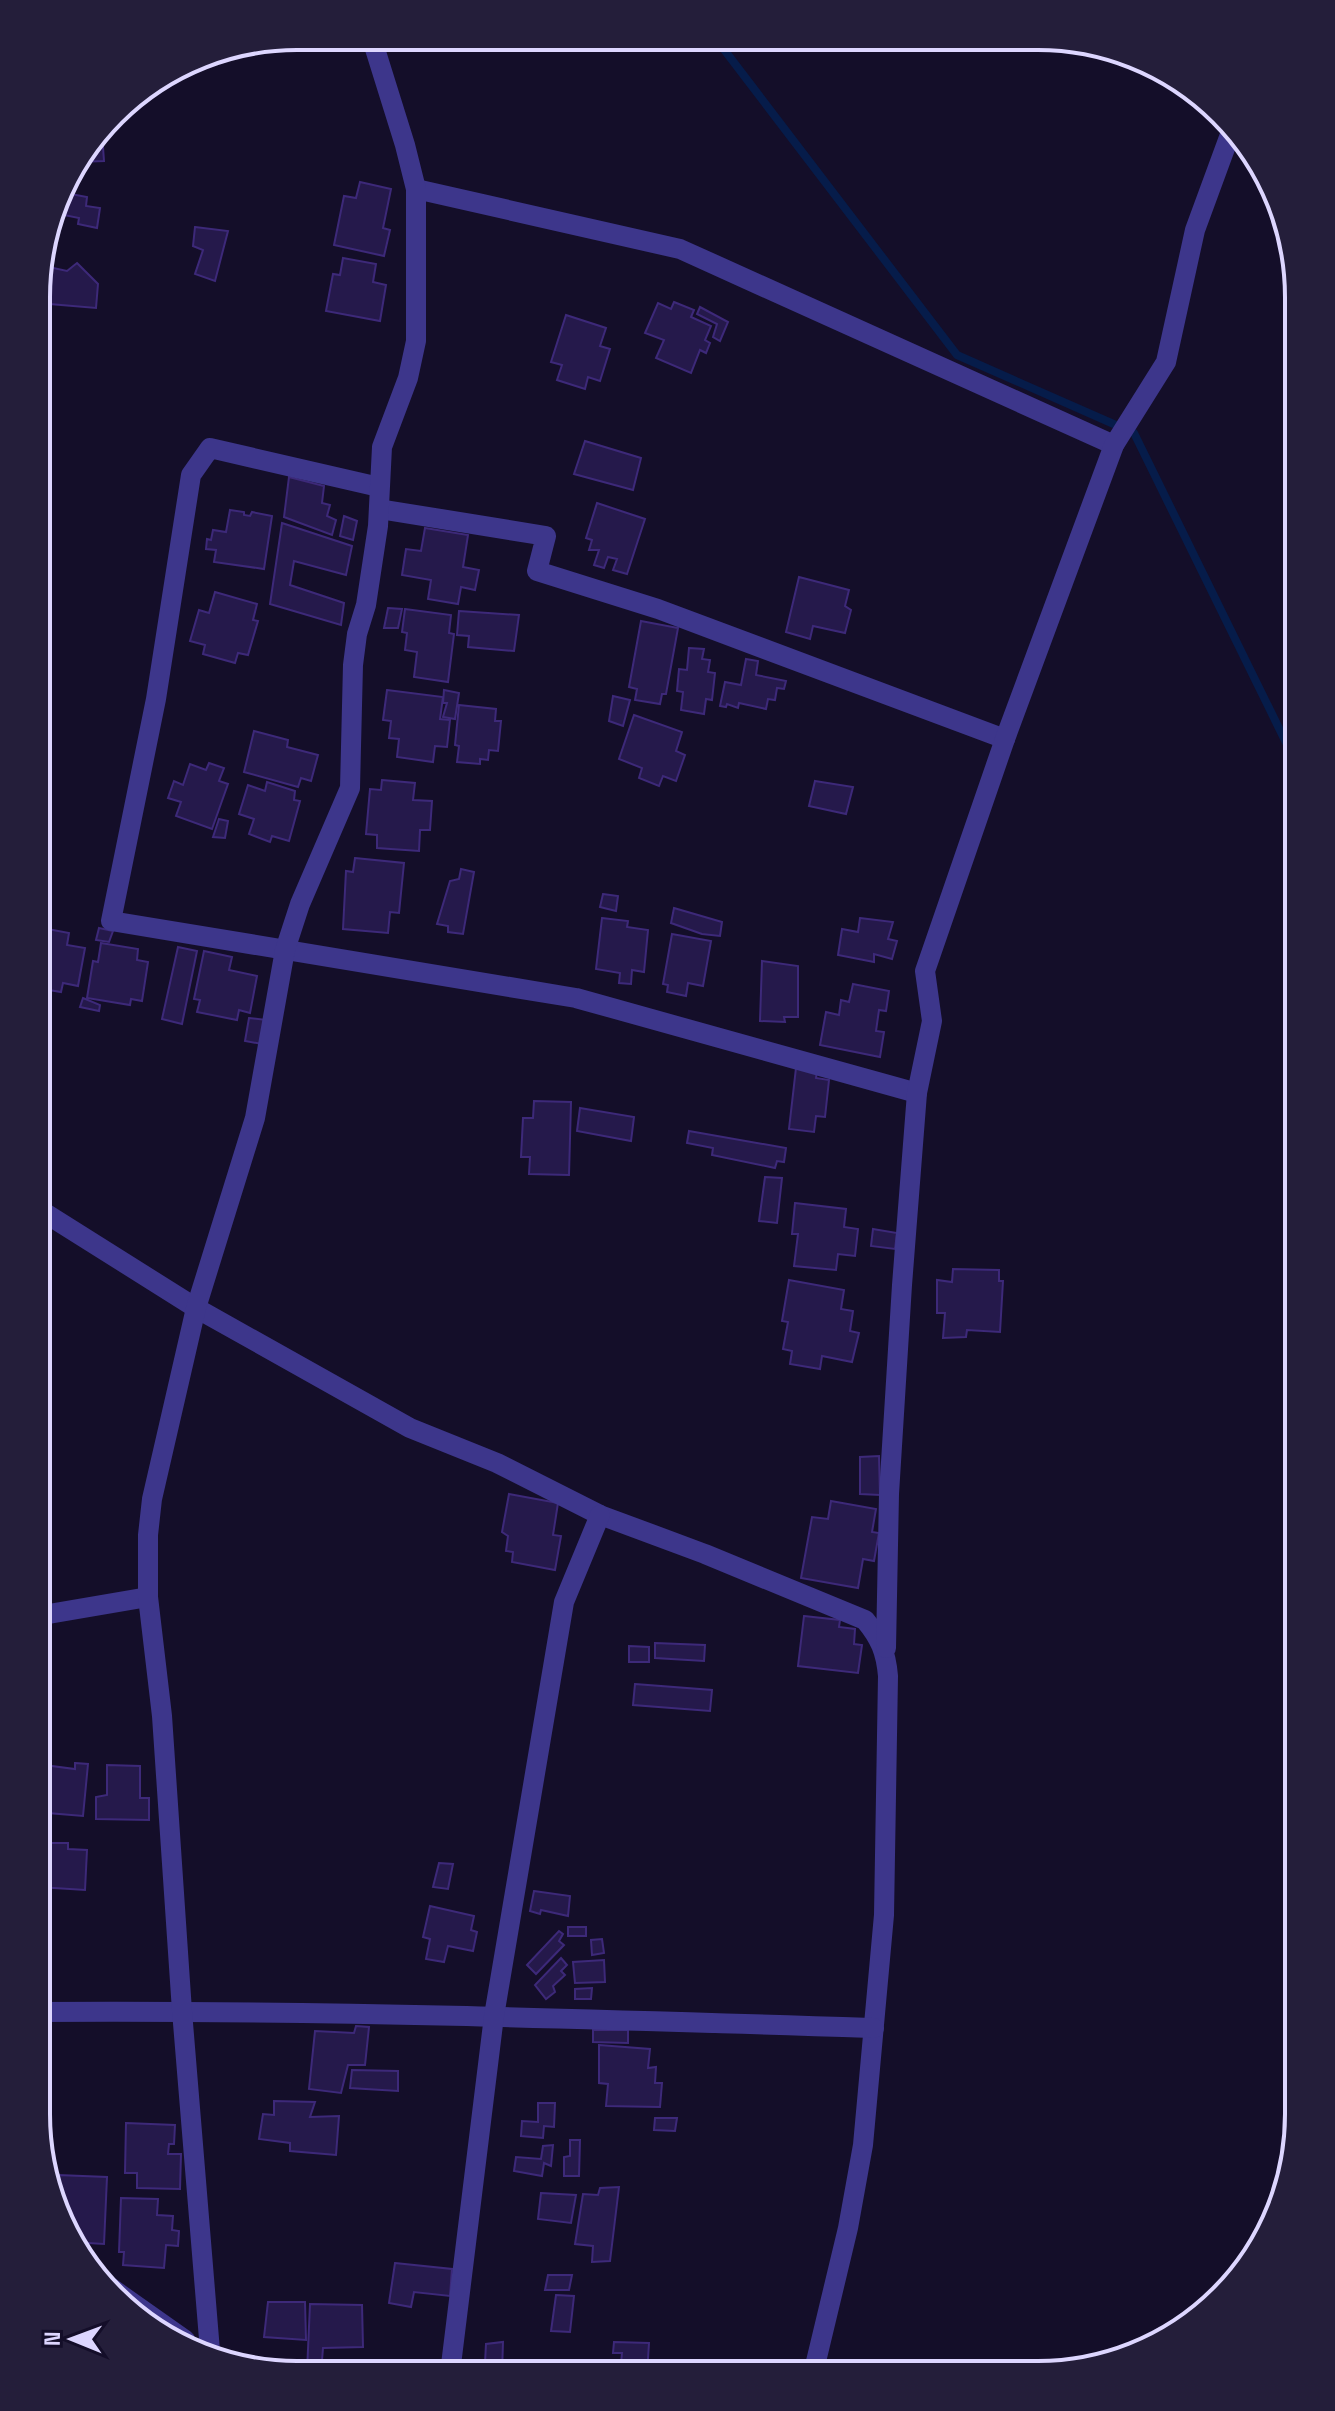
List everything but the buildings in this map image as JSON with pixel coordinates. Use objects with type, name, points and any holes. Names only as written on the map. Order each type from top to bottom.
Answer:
[{"type":"street","points":[[209,2345],[162,1716],[148,1597],[148,1535],[152,1499],[196,1308],[255,1118],[285,950],[300,904],[350,788],[353,665],[357,634],[366,605],[379,509],[382,447],[408,378],[416,341],[416,189],[376,51]]},
{"type":"street","points":[[816,2361],[848,2228],[863,2145],[884,1915],[889,1494],[917,1093],[932,1021],[925,971],[1005,739],[1114,445],[1166,362],[1195,230],[1228,140]]},
{"type":"street","points":[[416,189],[680,249],[1114,445]]},
{"type":"street","points":[[379,487],[210,448],[191,475],[156,699],[111,921],[576,998],[917,1093]]},
{"type":"street","points":[[379,509],[546,536],[537,571],[658,609],[1005,739]]},
{"type":"street","points":[[50,1216],[196,1308],[410,1428],[497,1463],[600,1515],[705,1554],[865,1620],[886,1652]]},
{"type":"street","points":[[451,2361],[494,2016],[564,1602],[600,1515]]},
{"type":"street","points":[[50,1614],[148,1597]]},
{"type":"street","points":[[50,2012],[494,2016],[874,2028]]},
{"type":"waterway","points":[[725,50],[957,355],[1134,433],[1285,740]]}]
